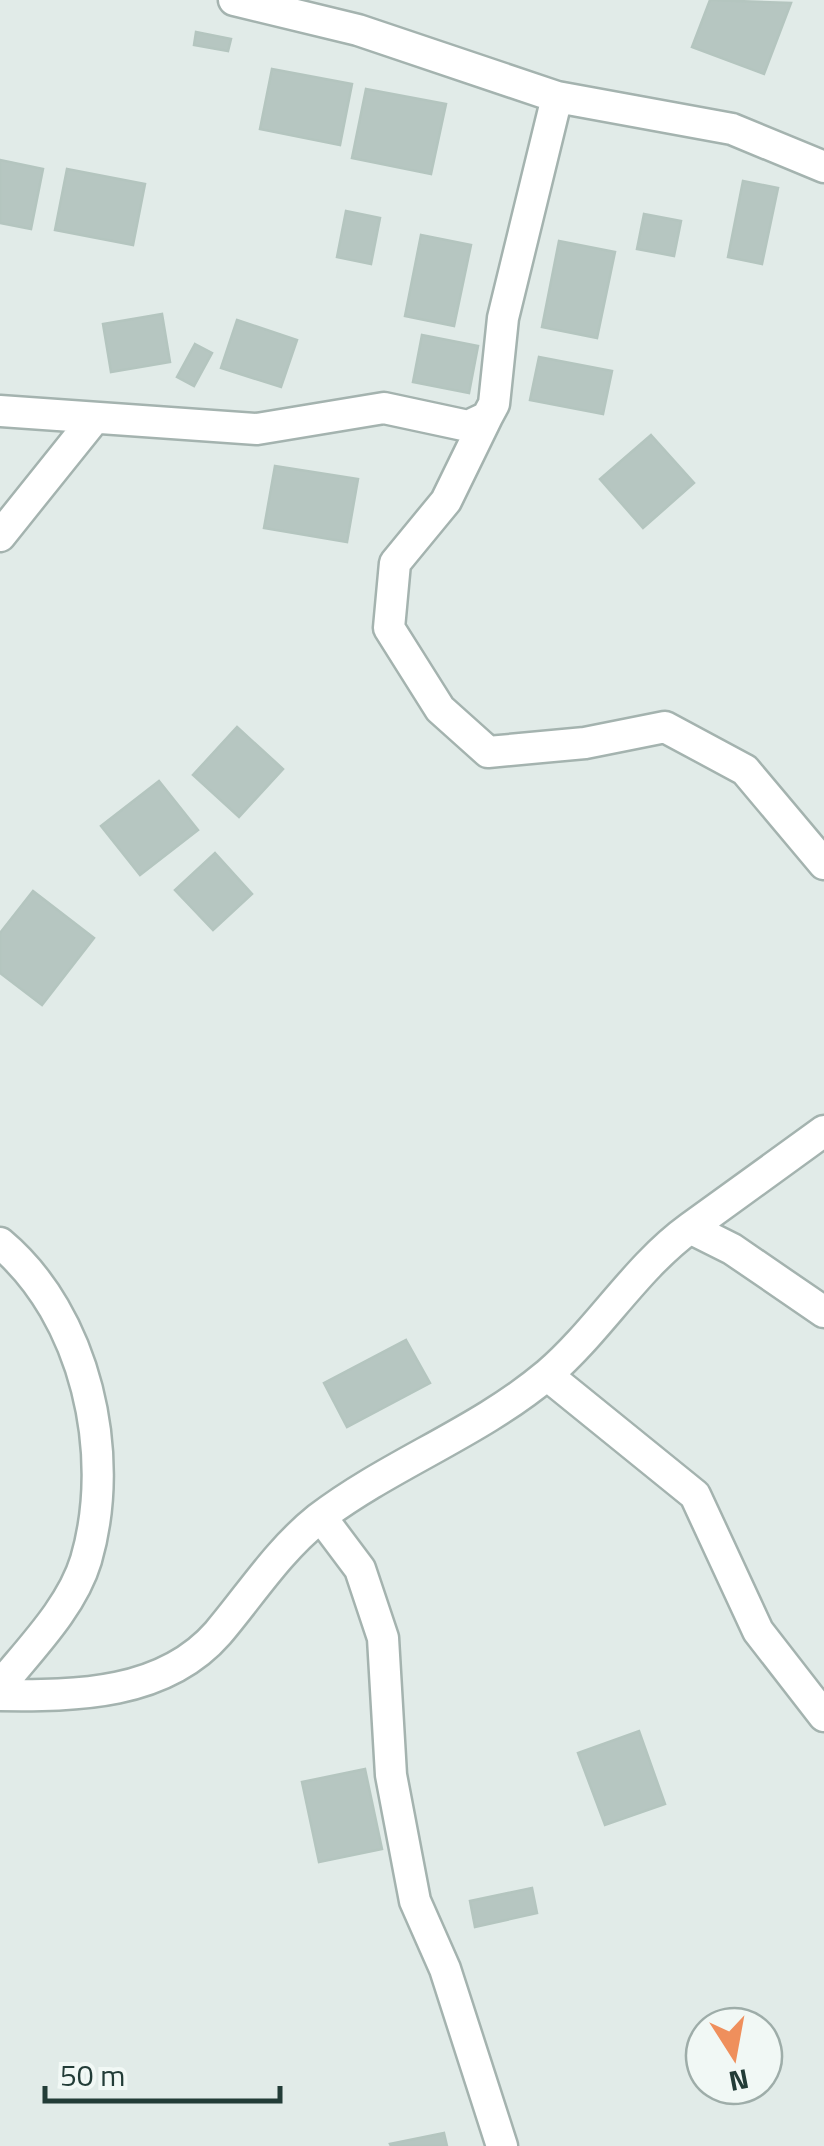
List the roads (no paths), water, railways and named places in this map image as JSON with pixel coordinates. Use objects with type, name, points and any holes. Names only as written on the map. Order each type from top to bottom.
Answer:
[{"type":"street","points":[[234,0],[358,30],[557,97],[718,125],[824,167]]},
{"type":"street","points":[[557,97],[504,318],[494,404],[446,501],[396,563],[389,628],[440,709],[488,752],[584,743],[665,727],[746,770],[824,864]]},
{"type":"street","points":[[0,411],[257,428],[384,408],[468,426],[487,417]]},
{"type":"street","points":[[0,536],[93,420]]},
{"type":"street","points":[[0,1695],[95,1692],[166,1673],[215,1636],[293,1540],[321,1517],[442,1446],[546,1375],[585,1340],[670,1242],[824,1131]]},
{"type":"street","points":[[690,1228],[732,1249],[824,1312]]},
{"type":"street","points":[[0,1243],[30,1268],[58,1310],[82,1370],[97,1504],[85,1563],[52,1622],[0,1686]]},
{"type":"street","points":[[546,1375],[695,1495],[758,1631],[824,1716]]},
{"type":"street","points":[[321,1517],[360,1569],[382,1638],[391,1776],[416,1901],[445,1968],[502,2146]]}]
